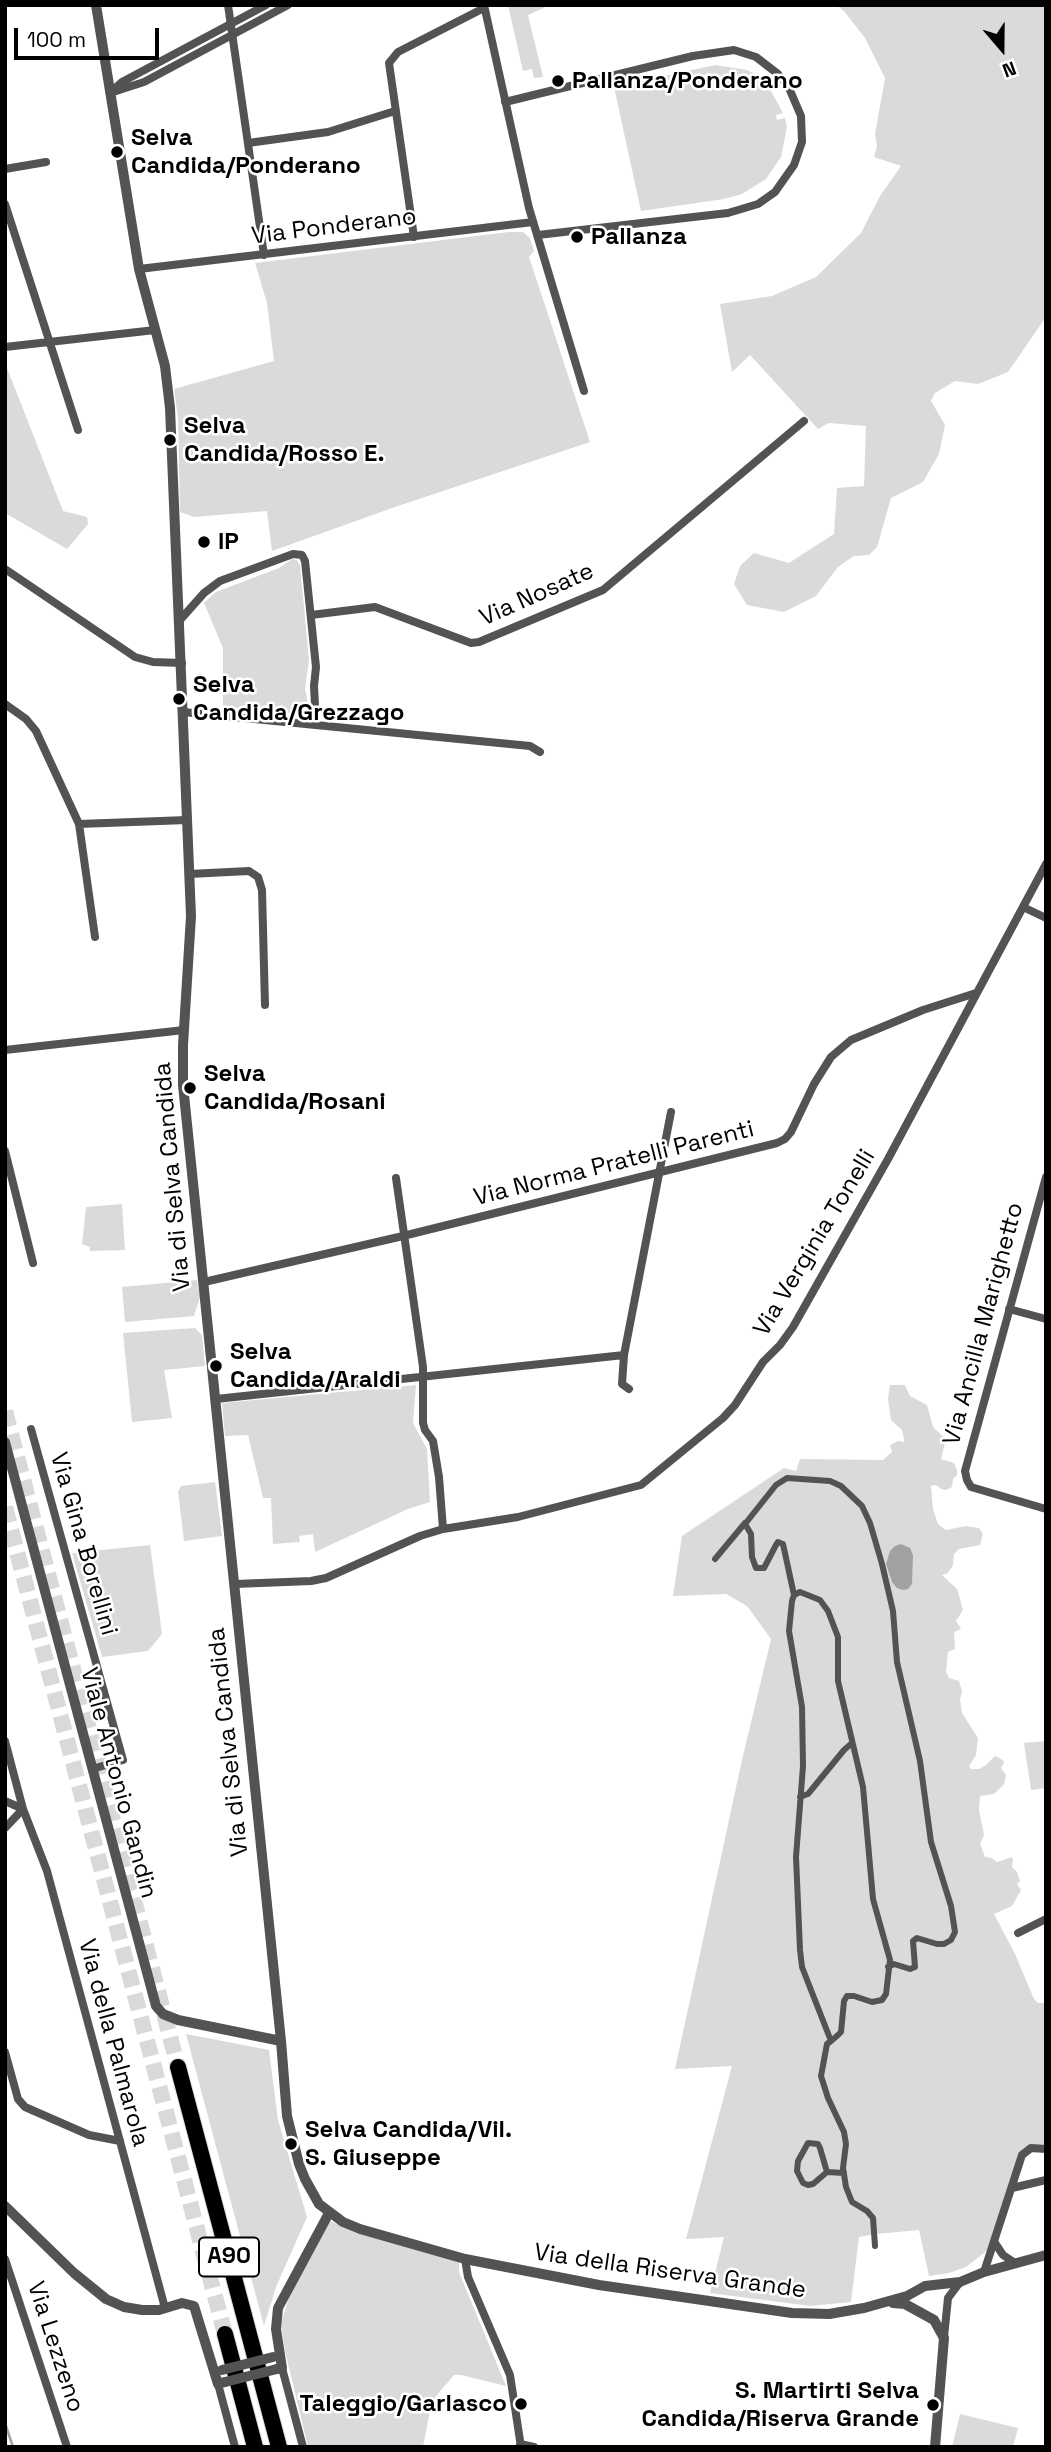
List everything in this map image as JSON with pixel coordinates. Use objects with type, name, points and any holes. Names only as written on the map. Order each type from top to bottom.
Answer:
[{"type":"highway","name":"A90","points":[[178,2067],[279,2447]]},
{"type":"highway","points":[[225,2334],[255,2447]]},
{"type":"street","name":"Via di Selva Candida","points":[[96,5],[139,269],[165,366],[170,408],[189,874],[190,943],[183,1085],[287,2116],[299,2164],[312,2194],[329,2213]]},
{"type":"street","points":[[228,5],[264,255]]},
{"type":"street","points":[[110,93],[122,82],[266,5]]},
{"type":"street","points":[[110,93],[144,82],[288,5]]},
{"type":"street","points":[[414,237],[390,63],[394,55],[484,7],[533,222],[584,391]]},
{"type":"street","points":[[505,102],[693,56],[734,50],[756,57],[778,75],[795,98],[802,116],[802,142],[794,166],[775,192],[758,204],[728,213],[538,235]]},
{"type":"street","points":[[248,143],[328,132],[395,111]]},
{"type":"street","points":[[5,169],[46,162]]},
{"type":"street","points":[[5,204],[78,430]]},
{"type":"street","name":"Via Ponderano","points":[[139,269],[533,222]]},
{"type":"street","points":[[5,347],[155,330]]},
{"type":"street","name":"Via Nosate","points":[[311,615],[375,607],[471,643],[479,642],[603,590],[804,421]]},
{"type":"street","points":[[180,620],[215,584],[297,554],[302,555],[305,561],[316,667],[316,725]]},
{"type":"street","points":[[5,569],[135,657],[153,662],[182,663]]},
{"type":"street","points":[[5,704],[26,719],[36,732],[79,824],[95,937]]},
{"type":"street","points":[[183,712],[530,746],[540,752]]},
{"type":"street","points":[[79,824],[187,820]]},
{"type":"street","name":"Via Verginia Tonelli","points":[[235,1584],[326,1578],[420,1536],[443,1529],[518,1517],[641,1485],[723,1418],[735,1405],[763,1362],[793,1327],[888,1159],[1046,864]]},
{"type":"street","points":[[189,874],[249,871],[258,877],[262,890],[265,1005]]},
{"type":"street","points":[[1023,907],[1046,918]]},
{"type":"street","name":"Via Norma Pratelli Parenti","points":[[204,1282],[403,1236],[781,1141],[791,1132],[814,1084],[831,1057],[851,1040],[923,1010],[976,993]]},
{"type":"street","points":[[5,1050],[184,1030]]},
{"type":"street","points":[[629,1389],[622,1384],[624,1355],[671,1112]]},
{"type":"street","points":[[5,1151],[33,1263]]},
{"type":"street","name":"Via Ancilla Marighetto","points":[[1046,1177],[965,1475],[969,1484],[976,1489],[1046,1509]]},
{"type":"street","points":[[396,1178],[423,1378],[423,1423],[433,1441],[443,1529]]},
{"type":"street","points":[[1009,1309],[1046,1319]]},
{"type":"street","points":[[216,1399],[624,1355]]},
{"type":"street","name":"Via Gina Borellini","points":[[31,1429],[123,1760],[92,1769]]},
{"type":"street","name":"Viale Antonio Gandin","points":[[5,1442],[157,2008],[178,2020],[281,2041]]},
{"type":"street","points":[[788,1478],[790,1470]]},
{"type":"street","points":[[715,1559],[776,1485],[788,1478],[830,1481],[841,1486],[862,1506],[873,1533],[891,1600],[897,1662],[920,1761],[931,1842],[951,1906],[955,1932],[951,1940],[944,1944],[917,1938],[913,1941],[915,1967],[910,1969],[894,1964],[888,1967]]},
{"type":"street","points":[[745,1523],[751,1534],[752,1557],[757,1569],[764,1568],[778,1542],[783,1544],[794,1595],[789,1630],[802,1707],[803,1766],[796,1857],[800,1950],[802,1966],[831,2041]]},
{"type":"street","points":[[794,1595],[800,1592],[820,1600],[834,1626],[839,1644],[838,1681],[863,1787],[873,1899],[890,1960],[886,1994],[882,2000],[872,2002],[847,1996],[842,2007],[841,2032],[827,2044],[821,2076],[844,2132],[846,2187],[852,2202],[873,2218],[875,2245]]},
{"type":"street","name":"Via della Palmarola","points":[[5,1741],[23,1809],[47,1871],[165,2308]]},
{"type":"street","points":[[800,1797],[808,1794],[852,1743]]},
{"type":"street","points":[[5,1801],[23,1809],[5,1828]]},
{"type":"street","points":[[1018,1933],[1046,1919]]},
{"type":"street","points":[[5,2052],[18,2099],[25,2107],[89,2135],[120,2141]]},
{"type":"street","points":[[808,2143],[818,2144],[824,2156],[825,2169],[820,2178],[808,2185],[799,2178],[798,2161],[808,2143]]},
{"type":"street","points":[[984,2272],[1024,2152],[1031,2148],[1046,2149]]},
{"type":"street","points":[[825,2169],[844,2173]]},
{"type":"street","points":[[1012,2188],[1046,2180]]},
{"type":"street","points":[[5,2206],[74,2273],[106,2299],[137,2309],[192,2304],[197,2310],[220,2377],[235,2447]]},
{"type":"street","points":[[303,2447],[276,2357],[275,2325],[278,2308],[329,2213]]},
{"type":"street","name":"Via della Riserva Grande","points":[[329,2213],[360,2229],[465,2259],[599,2286],[782,2312],[829,2315],[873,2306],[925,2286],[960,2282],[984,2272],[1046,2255]]},
{"type":"street","points":[[995,2243],[1003,2255],[1015,2263]]},
{"type":"street","name":"Via Lezzeno","points":[[5,2259],[68,2447]]},
{"type":"street","points":[[465,2259],[468,2277],[510,2375],[520,2445],[534,2447]]},
{"type":"street","points":[[935,2447],[948,2298],[960,2282]]},
{"type":"street","points":[[873,2306],[897,2303],[908,2305],[934,2320],[944,2338]]},
{"type":"street","points":[[220,2377],[276,2357]]},
{"type":"street","points":[[220,2377],[280,2368]]},
{"type":"shaded area","points":[[508,5],[550,5],[528,15],[543,77],[534,78],[532,69],[523,71]]},
{"type":"shaded area","points":[[836,5],[1046,5],[1046,317],[1008,372],[978,384],[955,381],[935,393],[931,401],[945,425],[939,454],[923,482],[891,498],[877,547],[869,555],[854,556],[838,567],[816,596],[784,612],[747,605],[734,584],[740,566],[754,553],[789,563],[834,534],[837,488],[864,486],[866,426],[829,423],[818,429],[750,355],[732,372],[720,304],[772,296],[816,277],[861,233],[880,196],[901,166],[874,157],[877,146],[875,134],[885,78],[865,38]]},
{"type":"shaded area","points":[[715,65],[747,70],[757,75],[771,91],[783,113],[776,115],[777,120],[785,118],[787,127],[781,157],[766,179],[742,194],[641,211],[614,87]]},
{"type":"shaded area","points":[[523,232],[530,238],[534,251],[529,257],[590,442],[272,551],[267,511],[194,517],[180,512],[178,418],[174,389],[274,361],[267,303],[255,263]]},
{"type":"shaded area","points":[[5,363],[63,511],[87,517],[88,524],[67,549],[5,513]]},
{"type":"shaded area","points":[[292,559],[297,560],[300,565],[309,660],[305,689],[310,713],[307,715],[223,707],[223,648],[204,603],[216,592],[279,568]]},
{"type":"shaded area","points":[[122,1204],[125,1250],[90,1251],[90,1247],[82,1244],[86,1207]]},
{"type":"shaded area","points":[[197,1280],[200,1297],[194,1316],[125,1322],[122,1287]]},
{"type":"shaded area","points":[[195,1328],[202,1335],[205,1366],[164,1370],[172,1418],[132,1422],[123,1333]]},
{"type":"shaded area","points":[[416,1385],[413,1423],[427,1449],[430,1502],[408,1509],[315,1552],[313,1534],[299,1536],[300,1542],[273,1544],[271,1498],[263,1498],[248,1435],[225,1436],[222,1403]]},
{"type":"shaded area","points":[[890,1385],[905,1385],[910,1396],[927,1405],[933,1427],[946,1439],[941,1459],[954,1463],[957,1470],[952,1487],[946,1490],[936,1485],[931,1486],[933,1509],[938,1524],[946,1530],[966,1526],[979,1528],[983,1534],[980,1545],[959,1549],[954,1554],[953,1565],[948,1573],[942,1575],[957,1589],[963,1610],[956,1621],[961,1629],[954,1632],[955,1649],[948,1652],[946,1672],[949,1678],[959,1681],[962,1713],[978,1738],[976,1755],[969,1766],[971,1769],[979,1769],[995,1756],[1004,1763],[1001,1768],[1006,1775],[1004,1784],[994,1794],[980,1796],[979,1810],[984,1835],[980,1844],[985,1857],[997,1862],[1012,1857],[1012,1867],[1020,1881],[1017,1884],[1021,1890],[1012,1906],[994,1914],[1034,1999],[1038,2003],[1046,2003],[1046,2153],[1026,2149],[989,2249],[966,2267],[929,2276],[919,2230],[876,2234],[859,2237],[851,2302],[810,2306],[710,2293],[724,2237],[686,2239],[732,2066],[675,2069],[771,1639],[747,1606],[726,1594],[673,1596],[682,1536],[784,1468],[796,1471],[800,1459],[883,1460],[892,1452],[890,1445],[898,1441],[904,1442],[902,1430],[891,1420],[888,1399]]},
{"type":"shaded area","points":[[215,1482],[222,1536],[184,1541],[178,1491],[181,1486]]},
{"type":"shaded area","points":[[901,1544],[910,1548],[913,1555],[912,1584],[903,1590],[892,1582],[886,1564],[890,1551]]},
{"type":"shaded area","points":[[150,1545],[162,1634],[148,1651],[102,1657],[72,1553]]},
{"type":"shaded area","points":[[1046,1741],[1046,1788],[1031,1790],[1024,1743]]},
{"type":"shaded area","points":[[186,2034],[269,2050],[278,2120],[307,2217],[276,2287],[264,2326]]},
{"type":"shaded area","points":[[328,2220],[356,2233],[459,2261],[459,2272],[506,2386],[454,2375],[432,2401],[423,2447],[308,2447],[281,2323],[289,2298]]},
{"type":"shaded area","points":[[960,2414],[1018,2428],[1013,2447],[952,2447]]},
{"type":"waterway","points":[[5,2423],[13,2447]]},
{"type":"tunnel","points":[[5,1411],[178,2067]]},
{"type":"tunnel","points":[[5,1507],[225,2334]]},
{"type":"place","name":"Pallanza/Ponderano","points":[[558,81]]},
{"type":"place","name":"Selva Candida/Ponderano","points":[[117,152]]},
{"type":"place","name":"Pallanza","points":[[577,237]]},
{"type":"place","name":"Selva Candida/Rosso E.","points":[[170,440]]},
{"type":"place","name":"IP","points":[[204,542]]},
{"type":"place","name":"Selva Candida/Grezzago","points":[[179,699]]},
{"type":"place","name":"Selva Candida/Rosani","points":[[190,1088]]},
{"type":"place","name":"Selva Candida/Araldi","points":[[216,1366]]},
{"type":"place","name":"Selva Candida/Vil. S. Giuseppe","points":[[291,2144]]},
{"type":"place","name":"Taleggio/Garlasco","points":[[521,2404]]},
{"type":"place","name":"S. Martirti Selva Candida/Riserva Grande","points":[[933,2405]]}]
